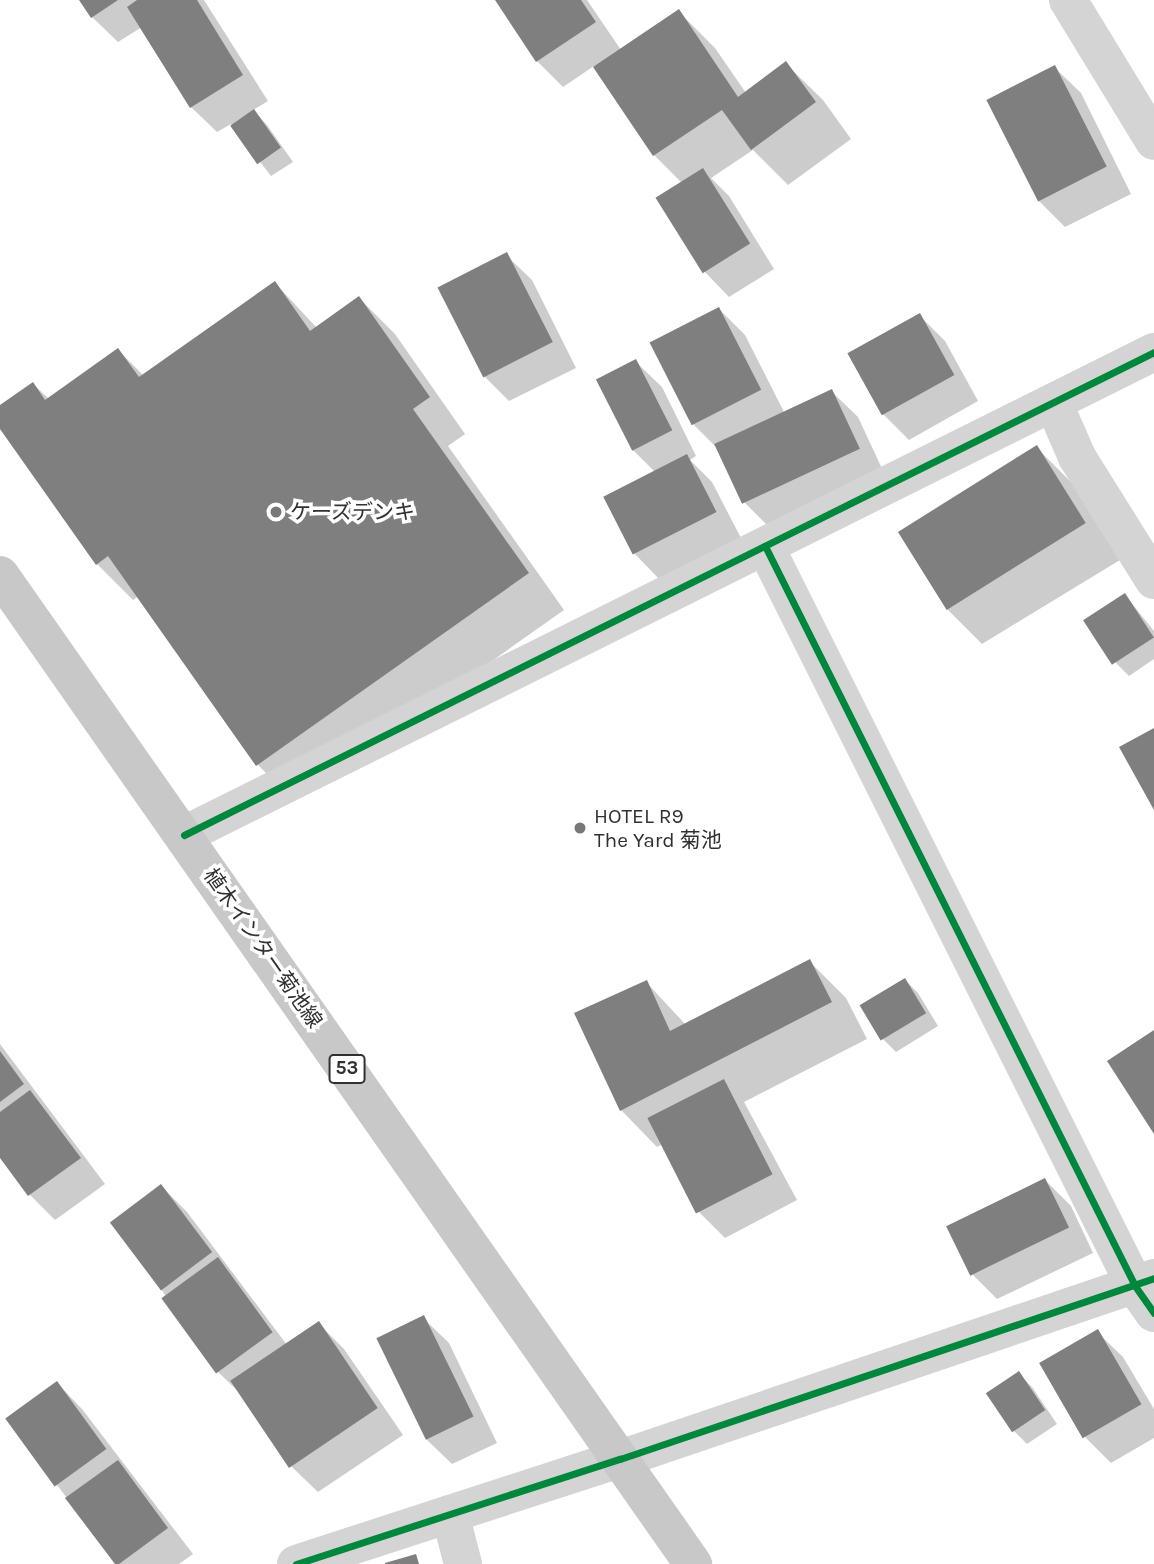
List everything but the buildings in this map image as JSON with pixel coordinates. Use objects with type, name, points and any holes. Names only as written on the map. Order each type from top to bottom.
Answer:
[{"type":"main road","name":"植木インター菊池線","points":[[0,575],[692,1564]]},
{"type":"street","points":[[1068,0],[1154,141]]},
{"type":"street","points":[[184,835],[1154,352]]},
{"type":"street","points":[[1054,404],[1077,457],[1154,580]]},
{"type":"street","points":[[296,1564],[1147,1292],[765,546]]},
{"type":"street","points":[[450,1514],[463,1564]]},
{"type":"cycle path","points":[[184,835],[1154,352]]},
{"type":"cycle path","points":[[765,546],[1135,1286],[1154,1313]]},
{"type":"cycle path","points":[[296,1564],[620,1459],[1154,1278]]},
{"type":"place","name":"ケーズデンキ","points":[[276,512]]},
{"type":"place","name":"HOTEL R9 The Yard 菊池","points":[[580,828]]}]
